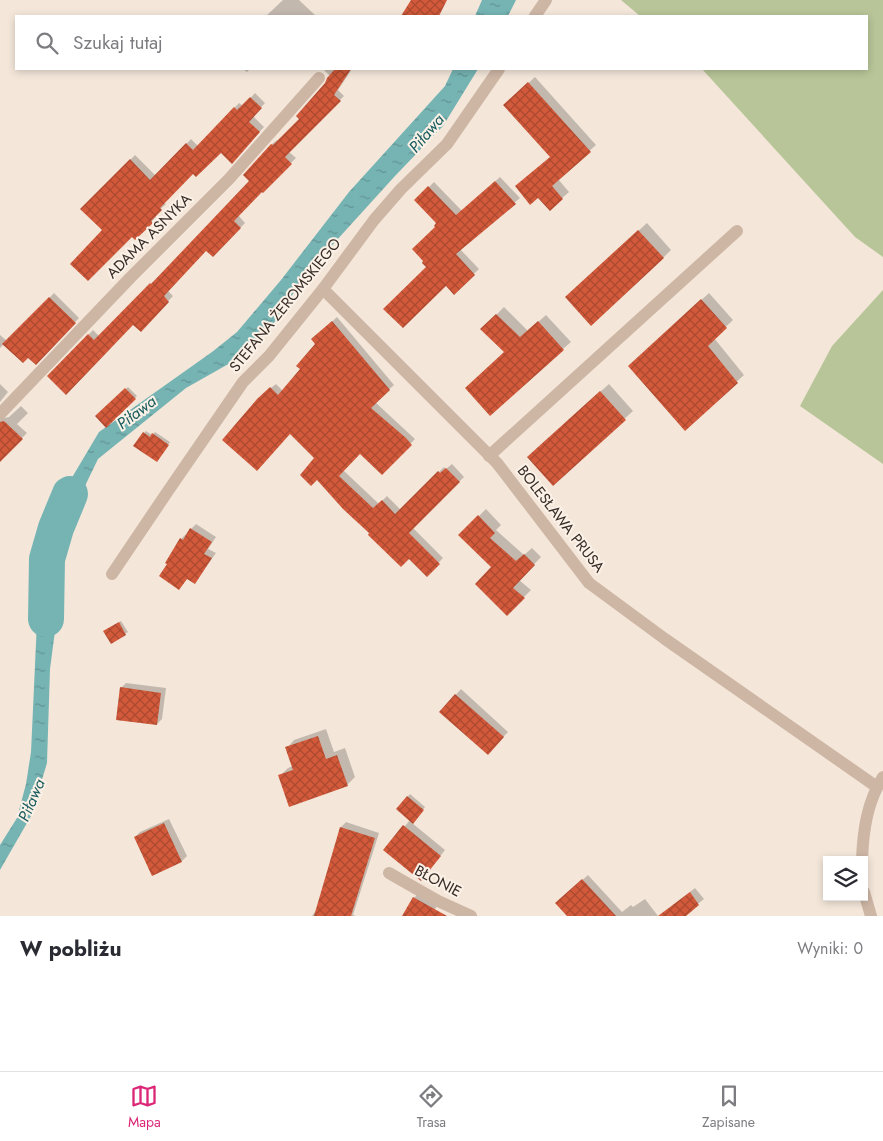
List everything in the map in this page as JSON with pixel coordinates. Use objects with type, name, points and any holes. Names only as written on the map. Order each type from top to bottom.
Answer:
[{"type":"street","points":[[536,15],[546,0]]},
{"type":"street","name":"STEFANA ŻEROMSKIEGO","points":[[112,574],[243,382],[269,356],[323,289],[374,220],[401,189],[447,144],[499,70]]},
{"type":"street","name":"ADAMA ASNYKA","points":[[0,414],[130,278],[229,179],[319,78]]},
{"type":"street","points":[[489,456],[737,231]]},
{"type":"street","name":"BOLESŁAWA PRUSA","points":[[323,289],[489,456],[589,582],[665,639],[826,753],[880,782]]},
{"type":"street","points":[[862,856],[867,815],[880,782]]},
{"type":"street","name":"BŁONIE","points":[[390,873],[438,901],[471,916]]},
{"type":"street","points":[[867,901],[871,916]]},
{"type":"green space","points":[[621,0],[883,0],[883,257],[855,237],[703,70],[868,70],[868,15],[639,15]]},
{"type":"green space","points":[[883,290],[883,464],[800,406],[832,346]]},
{"type":"water","points":[[482,0],[516,0],[508,15],[475,15]]},
{"type":"water","points":[[453,70],[477,70],[443,126],[306,274],[268,332],[232,362],[186,388],[98,459],[70,517],[50,669],[47,763],[31,816],[0,870],[0,845],[17,818],[26,784],[31,752],[37,621],[61,496],[99,432],[212,352],[237,332],[281,280],[349,192],[445,86]]},
{"type":"building","points":[[411,0],[447,0],[440,15],[402,15]]},
{"type":"building","points":[[334,70],[350,70],[334,95],[341,101],[285,157],[292,164],[234,221],[241,228],[213,257],[206,251],[164,296],[169,302],[141,332],[133,325],[66,395],[47,376],[88,334],[94,340],[151,284],[249,181],[243,175],[271,144],[273,145],[299,119],[296,116],[325,83]]},
{"type":"building","points":[[528,82],[591,152],[552,186],[563,199],[550,211],[538,198],[530,205],[515,186],[550,157],[503,105]]},
{"type":"building","points":[[250,97],[262,108],[249,122],[260,132],[232,164],[221,153],[196,177],[193,174],[160,208],[162,210],[151,221],[153,223],[135,240],[132,237],[88,281],[70,264],[102,230],[80,209],[130,159],[150,180],[186,143],[193,150],[234,107],[237,110]]},
{"type":"building","points":[[495,181],[516,204],[456,254],[475,275],[454,295],[446,286],[403,328],[383,309],[426,267],[412,249],[435,227],[436,223],[414,200],[428,186],[456,215]]},
{"type":"building","points":[[638,230],[664,258],[591,326],[565,297]]},
{"type":"building","points":[[49,297],[76,323],[36,365],[28,358],[23,363],[2,344]]},
{"type":"building","points":[[701,299],[727,328],[708,346],[738,383],[685,431],[628,366]]},
{"type":"building","points":[[496,314],[520,337],[538,321],[564,350],[490,416],[465,388],[504,352],[480,329]]},
{"type":"building","points":[[332,321],[390,390],[371,408],[412,445],[382,475],[360,454],[339,476],[373,508],[382,500],[395,514],[438,471],[440,473],[446,468],[460,482],[409,533],[440,564],[427,577],[409,559],[401,567],[368,535],[369,533],[343,509],[317,480],[311,486],[300,475],[314,458],[290,434],[257,471],[222,440],[257,399],[270,387],[278,395],[300,369],[296,366],[315,344],[311,339]]},
{"type":"building","points":[[125,388],[136,399],[106,428],[95,416]]},
{"type":"building","points":[[600,391],[626,420],[553,486],[527,457]]},
{"type":"building","points":[[4,421],[23,439],[0,462],[0,422]]},
{"type":"building","points":[[143,432],[150,437],[152,433],[169,445],[157,462],[133,446]]},
{"type":"building","points":[[478,515],[495,533],[490,538],[516,561],[524,554],[535,565],[513,588],[525,598],[507,616],[475,584],[491,567],[458,535]]},
{"type":"building","points":[[190,528],[212,542],[204,554],[212,558],[195,584],[187,579],[179,590],[159,576],[180,538],[183,540]]},
{"type":"building","points":[[119,622],[126,635],[111,644],[103,631]]},
{"type":"building","points":[[120,687],[161,693],[157,725],[116,720]]},
{"type":"building","points":[[455,694],[504,737],[488,755],[439,712]]},
{"type":"building","points":[[318,736],[326,759],[337,755],[348,786],[289,807],[278,775],[293,770],[285,747]]},
{"type":"building","points":[[407,796],[424,810],[413,824],[396,809]]},
{"type":"building","points":[[164,823],[182,862],[152,876],[134,837]]},
{"type":"building","points":[[403,825],[441,856],[421,881],[383,850]]},
{"type":"building","points":[[340,827],[375,838],[351,916],[314,916]]},
{"type":"building","points":[[582,879],[616,916],[567,916],[555,903]]},
{"type":"building","points":[[690,892],[699,905],[686,916],[658,916]]},
{"type":"building","points":[[413,897],[447,916],[402,916]]},
{"type":"waterway","name":"Piława","points":[[46,619],[47,559],[56,528],[70,494]]}]
